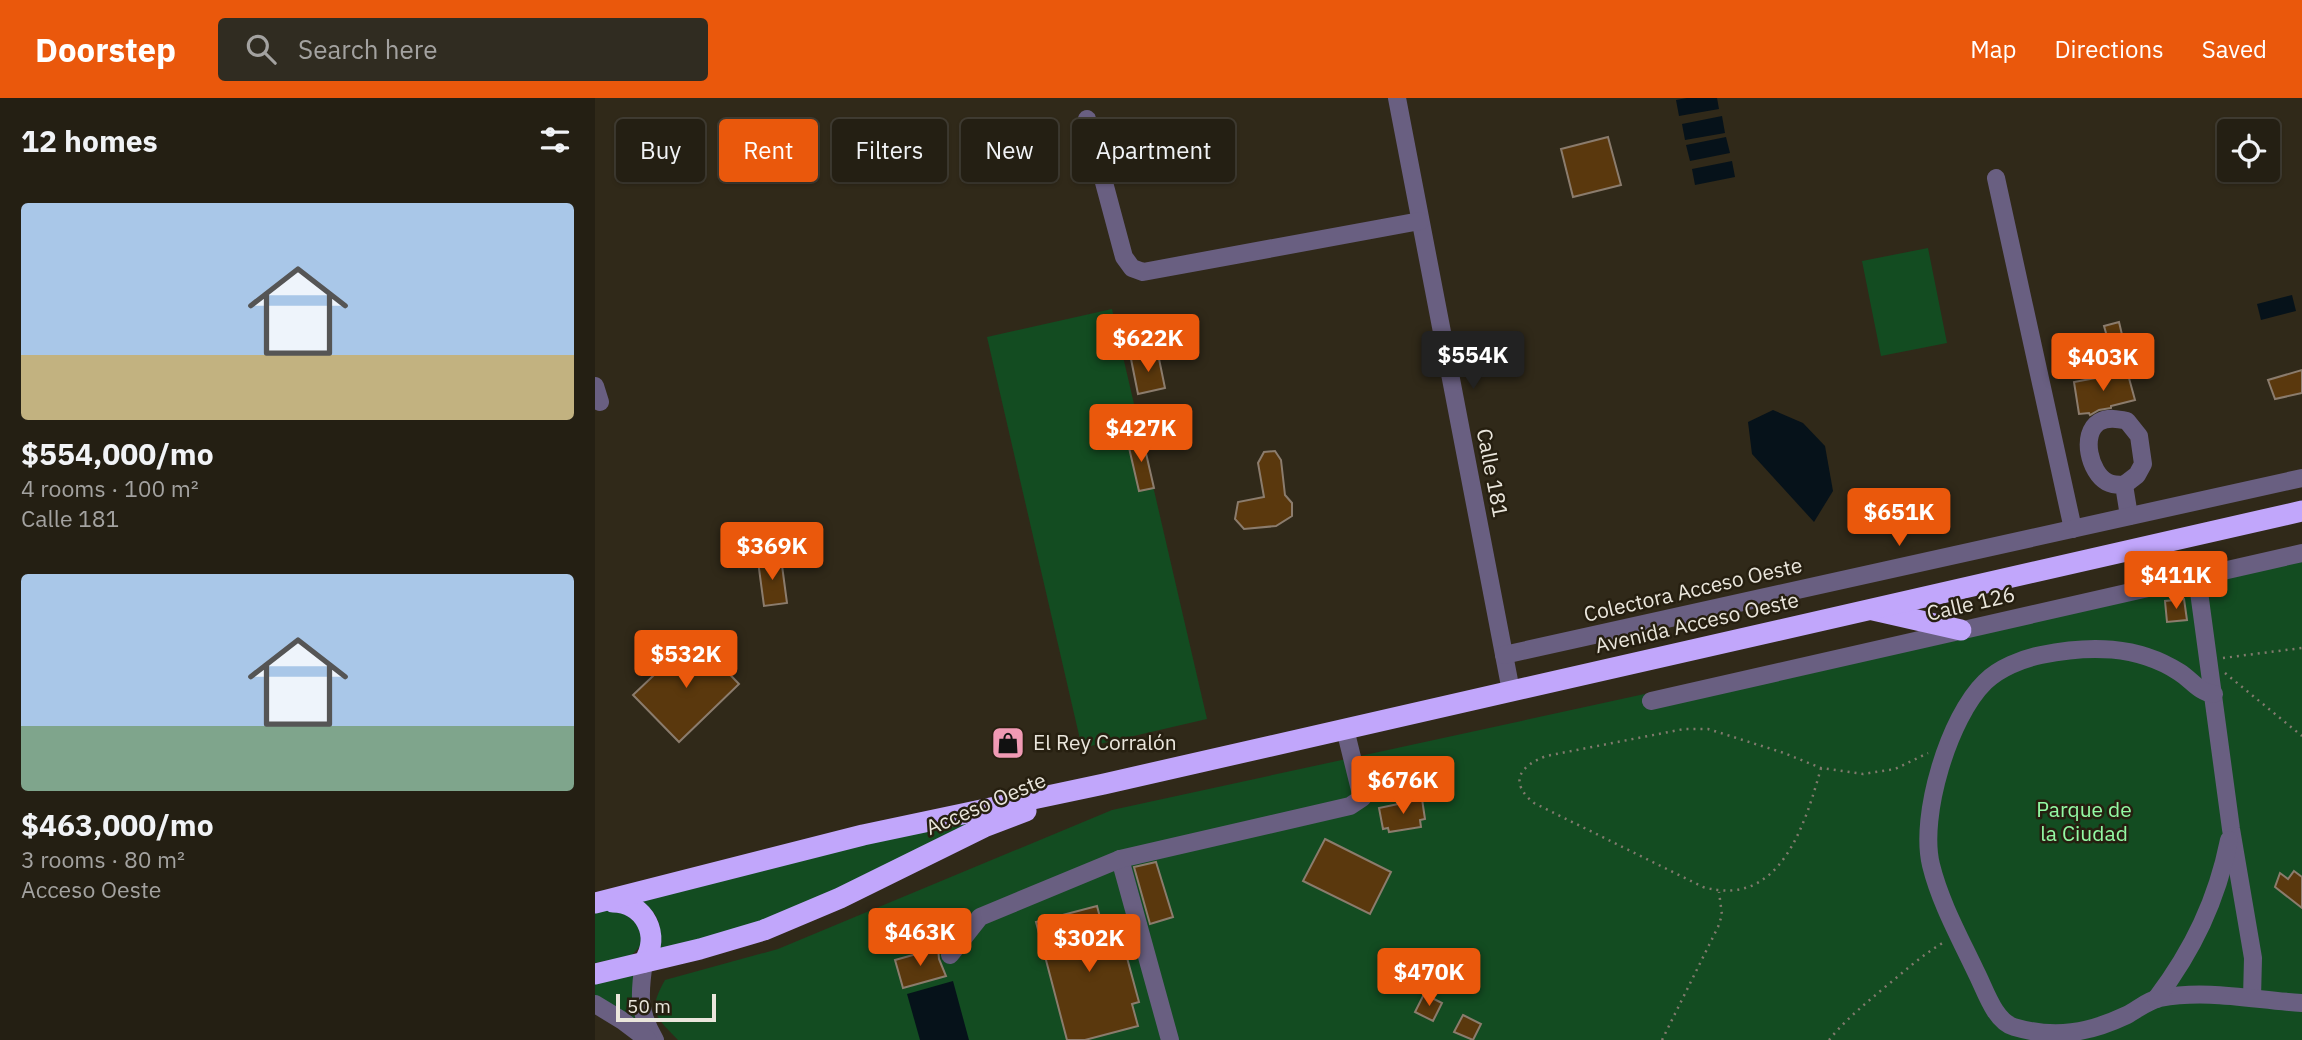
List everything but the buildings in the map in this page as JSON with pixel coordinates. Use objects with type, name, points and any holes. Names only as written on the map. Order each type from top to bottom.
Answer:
[{"type":"highway","name":"Avenida Acceso Oeste","points":[[1104,783],[2302,511]]},
{"type":"highway","points":[[1868,609],[1961,629]]},
{"type":"highway","name":"Acceso Oeste","points":[[601,903],[863,835],[1104,783]]},
{"type":"highway","name":"Acceso Oeste","points":[[595,974],[764,930],[840,898],[984,827],[1104,783]]},
{"type":"highway","points":[[601,903],[624,903],[644,916],[652,939],[649,955],[644,962]]},
{"type":"street","name":"Calle 181","points":[[1397,98],[1511,691]]},
{"type":"street","points":[[1996,178],[2073,529]]},
{"type":"street","points":[[1104,182],[1124,257],[1132,268],[1143,272],[1420,221]]},
{"type":"street","name":"Colectora Acceso Oeste","points":[[1504,655],[2302,478]]},
{"type":"street","points":[[2124,485],[2129,516]]},
{"type":"street","name":"Calle 126","points":[[1651,701],[2302,553]]},
{"type":"street","points":[[2197,577],[2231,829],[2253,958],[2252,998]]},
{"type":"street","points":[[2214,694],[2205,693],[2180,672],[2133,651],[2097,648],[2042,655],[2020,661],[1987,679],[1967,705],[1950,742],[1930,805],[1929,850],[1936,883],[1996,1012],[2012,1026],[2071,1034],[2101,1027],[2156,999],[2204,994],[2302,1003]]},
{"type":"street","points":[[950,955],[980,917],[1120,859],[1350,806],[1361,799],[1345,729]]},
{"type":"street","points":[[2156,999],[2179,969],[2213,902],[2231,829]]},
{"type":"street","points":[[1120,859],[1170,1040]]},
{"type":"street","points":[[644,962],[641,1008],[644,1022],[655,1040]]},
{"type":"street","points":[[2252,998],[2302,1015]]},
{"type":"street","points":[[595,1004],[648,1040]]},
{"type":"path","points":[[2209,660],[2302,648]]},
{"type":"path","points":[[2209,660],[2302,736]]},
{"type":"path","points":[[1821,768],[1807,818],[1781,862],[1767,877],[1754,885],[1738,891],[1719,892],[1703,887],[1534,803],[1524,796],[1519,783],[1522,770],[1531,762],[1546,756],[1684,729],[1708,729],[1821,768],[1863,774],[1895,769],[1950,742]]},
{"type":"path","points":[[1662,1040],[1718,927],[1722,915],[1719,892]]},
{"type":"path","points":[[1829,1040],[1840,1026],[1928,951],[1958,935]]},
{"type":"green space","points":[[1928,248],[1947,343],[1881,356],[1862,261]]},
{"type":"green space","points":[[1112,309],[1207,719],[1082,748],[987,337]]},
{"type":"green space","name":"Parque de la Ciudad","points":[[2302,551],[2302,1040],[678,1040],[656,1013],[656,1000],[665,980],[778,949],[1112,810]]},
{"type":"green space","points":[[986,815],[763,925],[652,953],[660,931],[658,920],[652,910],[637,901]]},
{"type":"green space","points":[[620,906],[641,929],[641,945],[632,955],[595,963],[595,909]]},
{"type":"green space","points":[[639,974],[639,1022],[595,1000],[595,984]]},
{"type":"shaded area","points":[[1717,98],[1719,109],[1679,116],[1676,100]]},
{"type":"shaded area","points":[[1722,116],[1725,133],[1685,140],[1682,124]]},
{"type":"shaded area","points":[[1726,137],[1730,153],[1690,161],[1686,145]]},
{"type":"shaded area","points":[[1732,161],[1735,177],[1695,185],[1692,169]]},
{"type":"shaded area","points":[[2292,295],[2296,311],[2261,320],[2257,304]]},
{"type":"shaded area","points":[[1773,410],[1803,423],[1825,446],[1833,491],[1814,522],[1752,454],[1748,422]]},
{"type":"shaded area","points":[[953,981],[969,1040],[920,1040],[907,994]]},
{"type":"place","name":"El Rey Corralón","points":[[1008,743]]}]
